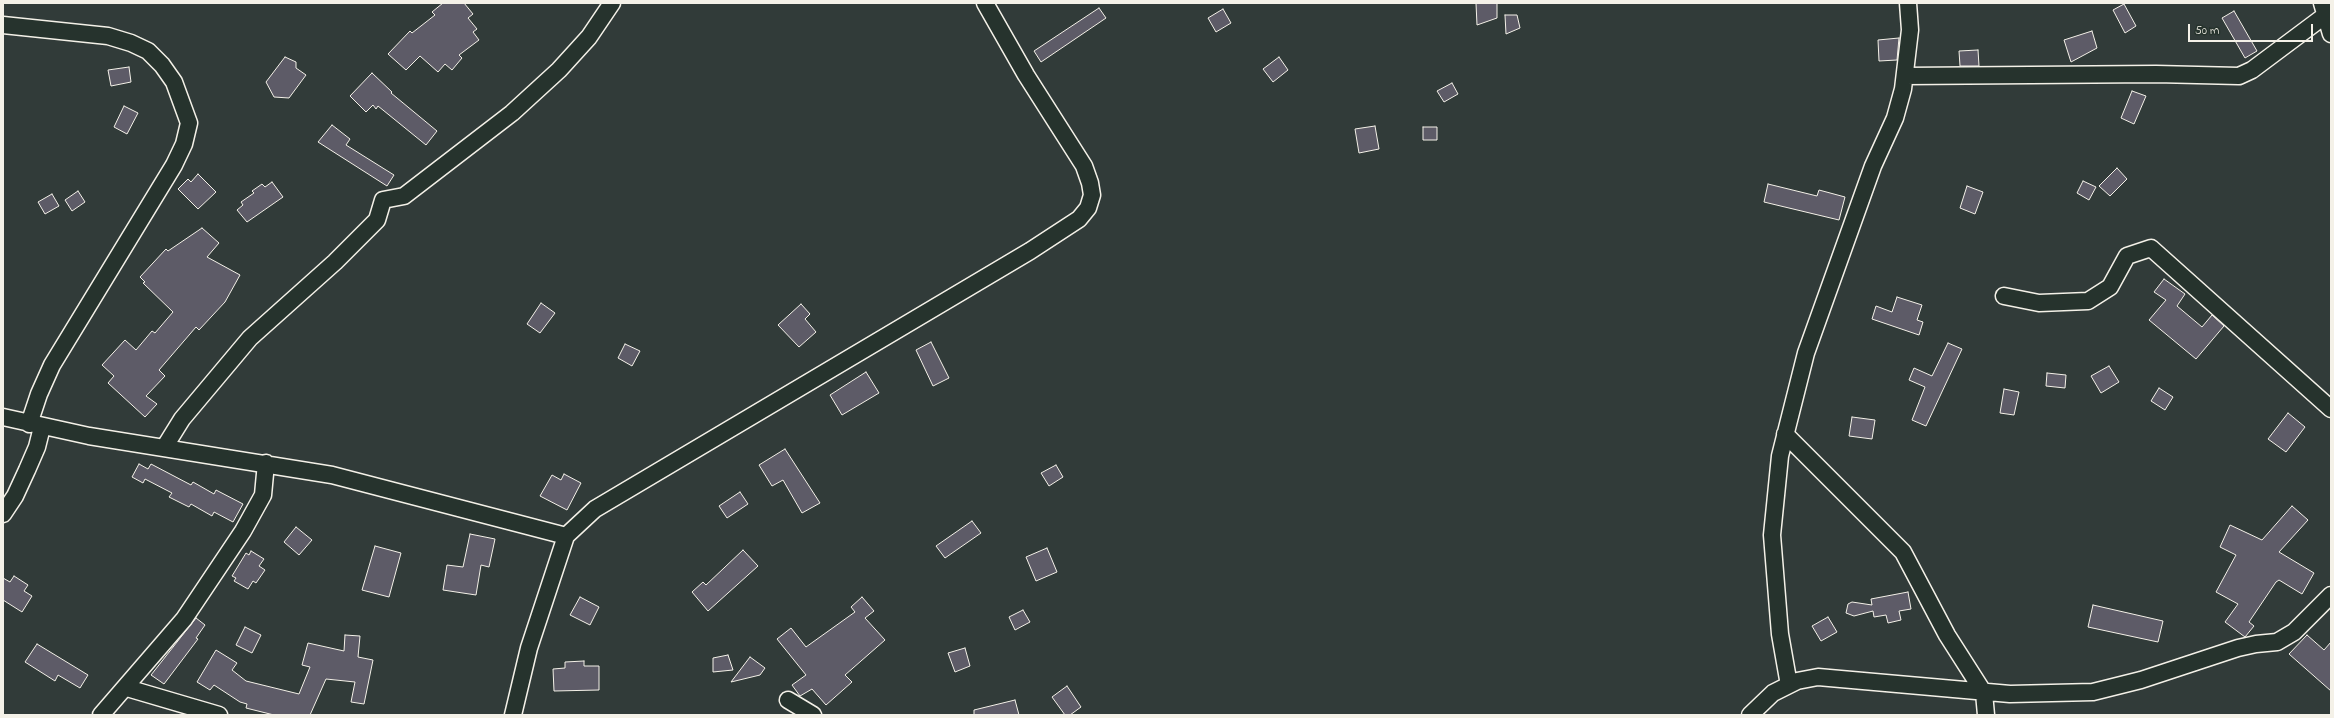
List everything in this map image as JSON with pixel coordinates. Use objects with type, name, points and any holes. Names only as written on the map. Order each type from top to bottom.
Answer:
[{"type":"street","points":[[164,448],[182,419],[250,338],[334,262],[376,220],[383,200],[404,196],[512,113],[559,70],[588,36],[612,3]]},
{"type":"street","points":[[513,715],[529,648],[566,536],[595,509],[731,431],[1080,219],[1088,208],[1092,195],[1090,183],[1084,166],[1026,75],[985,3]]},
{"type":"street","points":[[1788,685],[1780,634],[1772,535],[1780,456],[1806,353],[1873,166],[1895,118],[1905,76],[1910,30],[1908,3]]},
{"type":"street","points":[[1905,76],[2148,74],[2240,76],[2252,70],[2326,9],[2331,34]]},
{"type":"street","points":[[3,25],[108,36],[131,43],[148,51],[162,65],[174,82],[189,123],[184,144],[174,165],[52,365],[39,394],[36,425],[37,447],[15,496],[3,514]]},
{"type":"street","points":[[2004,296],[2039,303],[2088,301],[2110,287],[2127,256],[2151,248],[2331,409]]},
{"type":"street","points":[[3,416],[36,425],[164,448],[332,475],[566,536]]},
{"type":"street","points":[[1785,434],[1903,552],[1947,635],[1984,692],[1986,715]]},
{"type":"street","points":[[101,715],[127,688],[184,619],[243,531],[263,495],[266,464]]},
{"type":"street","points":[[1750,715],[1773,693],[1797,681],[1818,677],[2010,694],[2093,692],[2141,680],[2238,648],[2256,644],[2277,642],[2294,632],[2331,595]]},
{"type":"street","points":[[127,688],[219,715]]},
{"type":"street","points":[[788,700],[813,715]]},
{"type":"building","points":[[443,3],[464,3],[473,14],[468,18],[477,29],[473,32],[479,40],[459,55],[462,58],[452,70],[445,64],[438,72],[420,56],[406,70],[388,54],[410,31],[412,33],[435,15],[432,12]]},
{"type":"building","points":[[1476,3],[1497,3],[1497,18],[1477,25]]},
{"type":"building","points":[[2124,4],[2136,26],[2125,33],[2113,10]]},
{"type":"building","points":[[1099,8],[1106,18],[1041,62],[1034,51]]},
{"type":"building","points":[[1223,9],[1231,23],[1216,32],[1208,18]]},
{"type":"building","points":[[2234,11],[2257,51],[2245,58],[2222,18]]},
{"type":"building","points":[[1505,15],[1517,15],[1520,28],[1506,34]]},
{"type":"building","points":[[2092,31],[2097,48],[2071,62],[2064,40]]},
{"type":"building","points":[[1899,38],[1897,60],[1879,61],[1878,40]]},
{"type":"building","points":[[1978,50],[1979,66],[1960,66],[1959,51]]},
{"type":"building","points":[[285,57],[296,62],[296,68],[306,75],[289,98],[274,97],[266,82]]},
{"type":"building","points":[[1279,57],[1288,70],[1273,82],[1263,69]]},
{"type":"building","points":[[129,67],[131,82],[111,86],[108,70]]},
{"type":"building","points":[[372,73],[392,92],[391,93],[437,131],[426,145],[378,106],[376,109],[373,105],[366,112],[350,96]]},
{"type":"building","points":[[1452,83],[1458,94],[1444,102],[1437,91]]},
{"type":"building","points":[[2132,91],[2146,96],[2134,124],[2121,118]]},
{"type":"building","points":[[124,106],[138,113],[127,134],[114,127]]},
{"type":"building","points":[[332,125],[350,139],[346,145],[394,175],[387,186],[318,142]]},
{"type":"building","points":[[1375,126],[1379,149],[1359,153],[1355,129]]},
{"type":"building","points":[[1423,127],[1437,127],[1437,140],[1423,140]]},
{"type":"building","points":[[2117,168],[2127,179],[2110,196],[2099,186]]},
{"type":"building","points":[[198,174],[216,192],[198,209],[178,189],[188,179],[191,182]]},
{"type":"building","points":[[2083,181],[2096,187],[2089,200],[2077,193]]},
{"type":"building","points":[[272,182],[283,197],[247,222],[237,210],[243,205],[241,202],[254,193],[252,191],[262,184],[265,187]]},
{"type":"building","points":[[1768,184],[1817,196],[1819,190],[1845,197],[1839,220],[1764,202]]},
{"type":"building","points":[[1967,186],[1983,192],[1975,214],[1960,208]]},
{"type":"building","points":[[78,191],[85,202],[72,211],[65,200]]},
{"type":"building","points":[[52,194],[59,206],[45,214],[38,202]]},
{"type":"building","points":[[202,228],[219,243],[207,257],[240,275],[225,302],[199,330],[196,327],[159,370],[165,376],[146,396],[157,404],[145,417],[108,383],[114,376],[102,365],[125,340],[136,350],[152,331],[155,333],[173,312],[143,283],[145,282],[140,277],[166,249],[168,251]]},
{"type":"building","points":[[2164,279],[2185,294],[2177,306],[2202,327],[2212,315],[2224,326],[2196,359],[2149,320],[2166,300],[2154,292]]},
{"type":"building","points":[[1897,297],[1922,305],[1917,320],[1923,322],[1919,335],[1872,319],[1876,306],[1892,312]]},
{"type":"building","points":[[541,303],[555,313],[540,333],[527,324]]},
{"type":"building","points":[[801,304],[810,314],[805,319],[816,332],[799,347],[778,325]]},
{"type":"building","points":[[931,342],[949,378],[933,386],[916,350]]},
{"type":"building","points":[[1948,343],[1962,349],[1926,426],[1912,420],[1925,387],[1909,380],[1914,368],[1932,376]]},
{"type":"building","points":[[625,344],[640,351],[632,366],[618,358]]},
{"type":"building","points":[[2109,366],[2119,382],[2101,393],[2091,376]]},
{"type":"building","points":[[866,372],[879,393],[842,415],[830,395]]},
{"type":"building","points":[[2047,373],[2066,375],[2065,388],[2046,386]]},
{"type":"building","points":[[2159,388],[2173,397],[2165,410],[2151,401]]},
{"type":"building","points":[[2004,389],[2019,392],[2014,415],[2000,413]]},
{"type":"building","points":[[2288,413],[2305,427],[2286,452],[2268,439]]},
{"type":"building","points":[[1852,417],[1875,420],[1872,439],[1849,436]]},
{"type":"building","points":[[785,449],[820,503],[802,513],[783,480],[772,486],[759,465]]},
{"type":"building","points":[[139,464],[148,469],[151,464],[191,485],[193,482],[214,494],[216,490],[243,504],[233,522],[214,512],[212,516],[191,504],[189,507],[169,497],[172,493],[145,479],[143,483],[132,477]]},
{"type":"building","points":[[1056,465],[1063,477],[1049,486],[1041,473]]},
{"type":"building","points":[[564,474],[581,483],[567,510],[540,496],[552,475],[561,480]]},
{"type":"building","points":[[740,492],[748,504],[727,518],[719,506]]},
{"type":"building","points":[[2292,506],[2308,520],[2279,552],[2314,573],[2302,594],[2279,580],[2276,582],[2249,622],[2254,626],[2245,637],[2225,622],[2238,604],[2216,592],[2236,555],[2220,547],[2230,525],[2262,540]]},
{"type":"building","points":[[972,521],[981,533],[945,558],[936,546]]},
{"type":"building","points":[[296,527],[312,540],[299,555],[284,542]]},
{"type":"building","points":[[470,534],[495,539],[489,567],[481,565],[476,595],[443,590],[447,565],[463,567]]},
{"type":"building","points":[[375,546],[401,553],[389,597],[362,590]]},
{"type":"building","points":[[1047,548],[1057,572],[1036,581],[1026,557]]},
{"type":"building","points":[[743,550],[758,566],[708,611],[692,592],[703,582],[706,585]]},
{"type":"building","points":[[251,551],[264,559],[259,566],[265,570],[256,583],[253,581],[248,589],[234,581],[236,578],[232,576],[246,553],[249,555]]},
{"type":"building","points":[[14,576],[28,585],[24,591],[32,596],[22,612],[3,600],[3,578],[10,582]]},
{"type":"building","points":[[1908,592],[1911,609],[1899,611],[1901,620],[1888,623],[1886,615],[1874,617],[1873,611],[1854,616],[1846,613],[1848,604],[1852,602],[1872,605],[1871,599]]},
{"type":"building","points":[[580,597],[599,607],[590,625],[570,615]]},
{"type":"building","points":[[862,597],[874,611],[865,618],[885,640],[845,675],[852,682],[826,705],[812,689],[800,696],[792,685],[806,675],[777,639],[791,628],[806,647],[855,612],[851,607]]},
{"type":"building","points":[[2093,605],[2163,621],[2158,642],[2088,627]]},
{"type":"building","points":[[1023,610],[1030,622],[1015,630],[1009,617]]},
{"type":"building","points":[[1828,617],[1837,632],[1821,641],[1812,626]]},
{"type":"building","points":[[196,618],[205,625],[196,638],[198,639],[164,684],[151,675]]},
{"type":"building","points":[[245,627],[261,635],[252,653],[236,645]]},
{"type":"building","points":[[345,635],[360,636],[358,657],[373,660],[364,704],[351,702],[355,682],[326,679],[310,715],[274,715],[246,708],[247,704],[240,702],[214,685],[210,690],[197,682],[216,650],[237,663],[232,670],[246,681],[299,694],[310,667],[302,665],[308,643],[344,651]]},
{"type":"building","points":[[2307,635],[2324,650],[2331,642],[2331,691],[2289,654]]},
{"type":"building","points":[[37,644],[88,675],[80,688],[58,675],[55,681],[25,662]]},
{"type":"building","points":[[965,648],[970,666],[955,672],[948,653]]},
{"type":"building","points":[[728,655],[733,670],[713,672],[713,658]]},
{"type":"building","points":[[750,657],[765,668],[760,675],[731,682]]},
{"type":"building","points":[[584,661],[584,666],[599,666],[599,690],[554,691],[553,669],[565,668],[565,662]]},
{"type":"building","points":[[1067,686],[1081,707],[1070,715],[1065,715],[1052,697]]},
{"type":"building","points":[[1015,700],[1019,715],[974,715],[974,710]]}]
